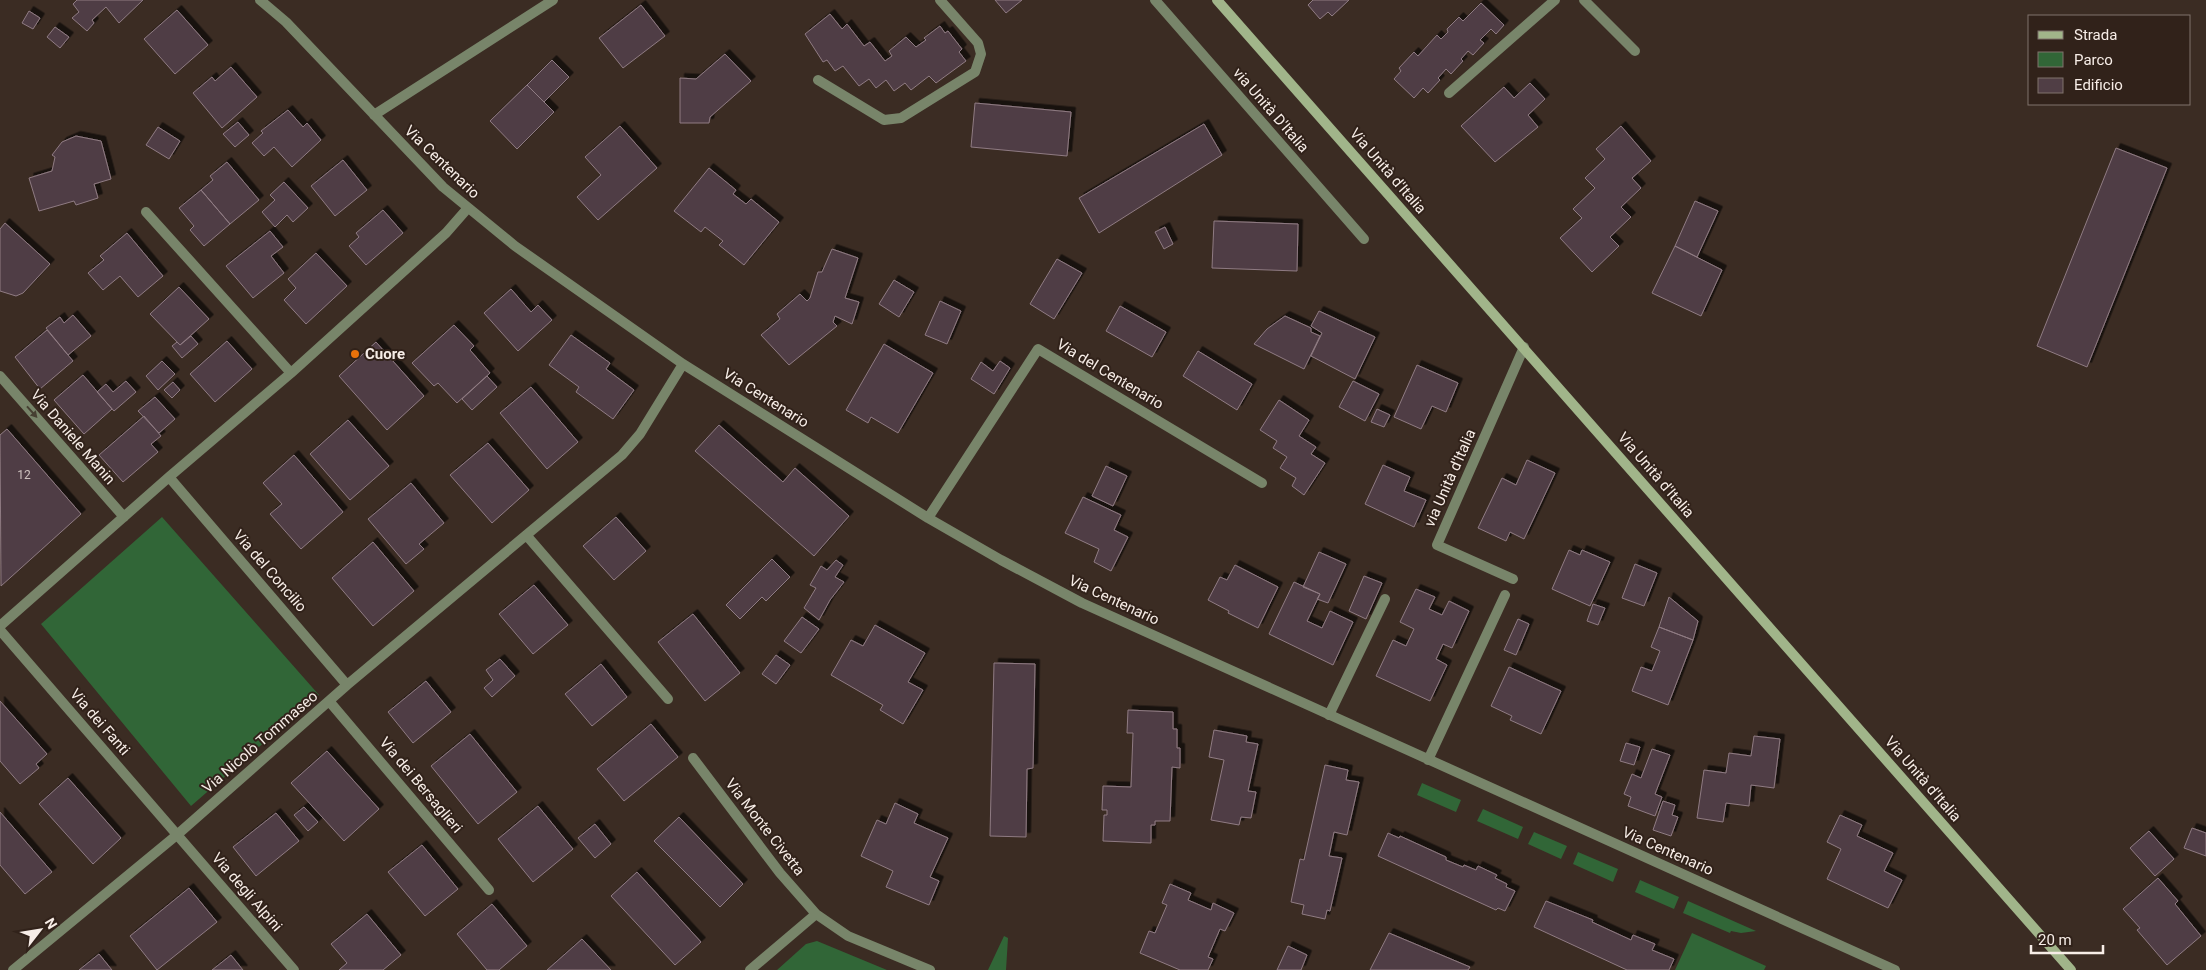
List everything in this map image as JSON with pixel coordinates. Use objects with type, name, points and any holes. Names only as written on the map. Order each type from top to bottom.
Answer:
[{"type":"street","name":"Via Centenario","points":[[260,0],[286,22],[443,187],[467,209],[682,364],[928,518],[1082,603],[1895,970]]},
{"type":"street","points":[[374,115],[553,0]]},
{"type":"street","points":[[818,80],[884,120],[901,118],[975,72],[981,54],[978,43],[940,0]]},
{"type":"street","name":"via Unità D'Italia","points":[[1155,0],[1364,239]]},
{"type":"street","name":"Via Unità d'Italia","points":[[1217,0],[2071,970]]},
{"type":"street","points":[[1449,93],[1555,0]]},
{"type":"street","points":[[1584,0],[1635,51]]},
{"type":"street","points":[[0,628],[169,477],[291,373],[446,232],[467,209]]},
{"type":"street","points":[[146,212],[291,373]]},
{"type":"street","name":"via Unità d'Italia","points":[[1513,579],[1437,545],[1524,347]]},
{"type":"street","name":"Via del Centenario","points":[[928,518],[1038,349],[1262,483]]},
{"type":"street","name":"Via Nicolò Tommaseo","points":[[12,970],[178,834],[347,685],[622,455],[640,434],[682,364]]},
{"type":"street","name":"Via Daniele Manin","points":[[0,376],[124,517]]},
{"type":"street","name":"Via del Concilio","points":[[169,477],[347,685]]},
{"type":"street","points":[[527,536],[668,699]]},
{"type":"street","points":[[1428,760],[1505,595]]},
{"type":"street","points":[[1329,715],[1385,599]]},
{"type":"street","name":"Via dei Fanti","points":[[0,628],[178,834]]},
{"type":"street","name":"Via dei Bersaglieri","points":[[329,701],[489,890]]},
{"type":"street","name":"Via Monte Civetta","points":[[693,758],[780,874],[816,914],[848,936],[930,970]]},
{"type":"street","name":"Via degli Alpini","points":[[178,834],[294,970]]},
{"type":"street","points":[[750,970],[816,914]]},
{"type":"green space","points":[[162,517],[319,695],[191,806],[41,624]]},
{"type":"green space","points":[[1422,783],[1461,800],[1456,812],[1417,795]]},
{"type":"green space","points":[[1483,809],[1523,827],[1518,839],[1477,821]]},
{"type":"green space","points":[[1534,832],[1567,846],[1561,859],[1528,844]]},
{"type":"green space","points":[[1578,852],[1618,869],[1613,882],[1573,864]]},
{"type":"green space","points":[[1640,880],[1679,897],[1674,909],[1635,892]]},
{"type":"green space","points":[[1688,901],[1756,931],[1741,933],[1731,931],[1730,933],[1683,913]]},
{"type":"green space","points":[[1692,933],[1766,966],[1764,970],[1675,970]]},
{"type":"green space","points":[[1004,936],[1008,938],[1006,970],[988,970]]},
{"type":"green space","points":[[817,941],[887,970],[777,970],[806,944]]},
{"type":"building","points":[[77,0],[143,0],[119,23],[106,7],[92,20],[94,23],[87,31],[72,18],[79,12],[73,4]]},
{"type":"building","points":[[995,0],[1022,0],[1006,13]]},
{"type":"building","points":[[1313,0],[1349,0],[1332,16],[1328,12],[1320,19],[1308,5]]},
{"type":"building","points":[[1481,3],[1504,25],[1496,34],[1491,29],[1480,40],[1484,43],[1473,55],[1468,51],[1461,59],[1463,61],[1451,74],[1446,69],[1438,78],[1440,80],[1428,93],[1423,88],[1414,98],[1394,79],[1401,71],[1399,68],[1414,52],[1418,56],[1437,35],[1441,39],[1448,32],[1447,29],[1459,17],[1463,21]]},
{"type":"building","points":[[641,5],[665,36],[623,68],[599,38]]},
{"type":"building","points":[[177,10],[208,45],[175,74],[144,39]]},
{"type":"building","points":[[29,11],[40,18],[33,29],[22,23]]},
{"type":"building","points":[[830,14],[842,29],[847,24],[864,46],[870,42],[885,61],[892,56],[889,51],[906,37],[916,47],[926,40],[924,38],[940,26],[945,33],[948,31],[962,49],[959,52],[966,61],[936,83],[929,76],[911,90],[905,83],[894,91],[886,80],[876,88],[869,79],[859,86],[843,66],[835,71],[827,60],[823,62],[805,34]]},
{"type":"building","points":[[55,27],[69,37],[60,48],[47,37]]},
{"type":"building","points":[[725,54],[751,81],[710,117],[709,123],[680,123],[680,78],[696,79]]},
{"type":"building","points":[[552,60],[569,77],[544,102],[527,85]]},
{"type":"building","points":[[231,67],[257,97],[222,128],[193,93],[212,77],[215,81]]},
{"type":"building","points":[[1530,83],[1545,99],[1528,115],[1538,127],[1495,162],[1461,126],[1504,87],[1514,98]]},
{"type":"building","points":[[527,85],[554,112],[517,149],[490,121]]},
{"type":"building","points":[[975,103],[1071,112],[1067,156],[971,147]]},
{"type":"building","points":[[288,110],[303,127],[307,123],[321,140],[292,167],[274,147],[264,156],[252,143],[263,133],[261,131]]},
{"type":"building","points":[[238,122],[249,135],[235,147],[223,134]]},
{"type":"building","points":[[1204,124],[1222,155],[1099,233],[1079,198]]},
{"type":"building","points":[[620,126],[657,168],[598,220],[577,197],[601,175],[585,157]]},
{"type":"building","points":[[1621,126],[1651,161],[1632,178],[1641,188],[1621,207],[1631,217],[1610,237],[1619,246],[1592,272],[1560,238],[1582,218],[1573,209],[1595,188],[1585,178],[1605,159],[1596,149]]},
{"type":"building","points":[[158,127],[180,141],[169,159],[146,145]]},
{"type":"building","points":[[76,136],[101,141],[111,179],[94,184],[98,198],[76,205],[74,201],[39,211],[29,178],[52,171],[55,157],[52,155],[62,142]]},
{"type":"building","points":[[2116,148],[2167,168],[2087,367],[2037,346]]},
{"type":"building","points":[[343,160],[367,190],[335,216],[311,186]]},
{"type":"building","points":[[227,162],[259,200],[230,224],[201,190],[213,180],[210,176]]},
{"type":"building","points":[[709,168],[736,190],[733,194],[746,204],[751,199],[779,222],[744,265],[719,245],[723,241],[705,227],[701,232],[674,211]]},
{"type":"building","points":[[284,182],[308,208],[293,222],[287,215],[275,227],[262,212],[275,200],[270,195]]},
{"type":"building","points":[[201,190],[230,224],[204,246],[190,230],[194,226],[179,208]]},
{"type":"building","points":[[1695,201],[1718,211],[1697,257],[1675,246]]},
{"type":"building","points":[[383,210],[403,233],[366,265],[349,246],[359,237],[356,233]]},
{"type":"building","points":[[1214,221],[1298,224],[1297,271],[1212,268]]},
{"type":"building","points":[[5,223],[50,264],[23,293],[16,296],[0,291],[0,229]]},
{"type":"building","points":[[1165,227],[1173,244],[1164,249],[1155,232]]},
{"type":"building","points":[[270,231],[283,247],[271,256],[284,273],[253,298],[226,266]]},
{"type":"building","points":[[127,233],[163,276],[138,297],[120,276],[103,290],[88,273],[104,260],[100,256]]},
{"type":"building","points":[[1675,246],[1722,270],[1701,316],[1652,293]]},
{"type":"building","points":[[832,249],[858,258],[845,298],[859,302],[852,324],[835,316],[833,322],[837,326],[789,365],[761,335],[780,319],[777,314],[800,294],[807,301],[810,298],[818,272],[822,272]]},
{"type":"building","points":[[316,253],[347,286],[306,324],[284,300],[296,288],[288,279]]},
{"type":"building","points":[[1057,259],[1082,273],[1054,319],[1030,304]]},
{"type":"building","points":[[894,280],[914,292],[899,317],[879,304]]},
{"type":"building","points":[[179,287],[209,319],[180,345],[150,314]]},
{"type":"building","points":[[511,289],[531,312],[538,305],[552,320],[518,351],[484,313]]},
{"type":"building","points":[[940,301],[961,311],[947,344],[925,335]]},
{"type":"building","points":[[1120,306],[1166,332],[1152,357],[1106,331]]},
{"type":"building","points":[[1319,311],[1375,337],[1355,379],[1311,356],[1322,333],[1311,326]]},
{"type":"building","points":[[73,315],[91,336],[68,355],[46,328],[60,317],[64,323]]},
{"type":"building","points":[[1285,316],[1311,328],[1311,332],[1320,336],[1304,369],[1254,344],[1267,329]]},
{"type":"building","points":[[454,325],[474,346],[470,350],[490,373],[457,403],[438,383],[434,386],[412,363]]},
{"type":"building","points":[[47,330],[73,361],[40,389],[15,357]]},
{"type":"building","points":[[571,335],[610,363],[606,369],[634,390],[613,419],[576,392],[579,387],[549,365]]},
{"type":"building","points":[[191,336],[198,344],[182,358],[172,346],[177,342],[180,345]]},
{"type":"building","points":[[227,341],[252,369],[215,402],[190,374]]},
{"type":"building","points":[[376,342],[424,396],[387,430],[339,376]]},
{"type":"building","points":[[884,344],[933,373],[898,433],[871,417],[868,423],[846,410]]},
{"type":"building","points":[[1198,351],[1252,384],[1237,410],[1183,376]]},
{"type":"building","points":[[162,361],[175,374],[158,390],[146,376]]},
{"type":"building","points":[[1000,361],[1010,368],[994,394],[971,379],[981,362],[993,371]]},
{"type":"building","points":[[1417,365],[1458,383],[1446,412],[1432,406],[1421,429],[1394,417]]},
{"type":"building","points":[[83,375],[112,409],[84,434],[54,400]]},
{"type":"building","points":[[487,376],[497,387],[472,410],[462,399]]},
{"type":"building","points":[[126,381],[136,392],[114,411],[97,392],[106,384],[113,392]]},
{"type":"building","points":[[1353,381],[1379,394],[1365,421],[1339,407]]},
{"type":"building","points":[[173,382],[180,390],[172,398],[164,390]]},
{"type":"building","points":[[531,387],[578,442],[547,469],[500,413]]},
{"type":"building","points":[[155,397],[175,419],[159,433],[138,411]]},
{"type":"building","points":[[1279,400],[1309,420],[1299,436],[1316,447],[1311,454],[1325,463],[1304,495],[1292,486],[1296,478],[1280,468],[1287,457],[1273,448],[1277,441],[1260,430]]},
{"type":"building","points":[[1377,409],[1390,415],[1384,427],[1371,422]]},
{"type":"building","points":[[144,416],[161,436],[151,444],[158,452],[123,482],[99,455]]},
{"type":"building","points":[[348,420],[389,466],[350,500],[310,454]]},
{"type":"building","points":[[719,425],[783,482],[795,468],[849,516],[814,556],[695,451]]},
{"type":"building","points":[[7,429],[81,514],[1,586],[0,435]]},
{"type":"building","points":[[488,443],[529,490],[492,523],[450,475]]},
{"type":"building","points":[[294,455],[343,512],[301,549],[270,514],[282,504],[263,483]]},
{"type":"building","points":[[1527,460],[1555,473],[1524,539],[1510,532],[1506,541],[1478,528],[1502,478],[1516,485]]},
{"type":"building","points":[[1383,465],[1410,477],[1404,491],[1426,500],[1414,527],[1365,504]]},
{"type":"building","points":[[1106,466],[1127,476],[1113,506],[1092,496]]},
{"type":"building","points":[[411,483],[444,523],[419,544],[424,549],[406,564],[368,519]]},
{"type":"building","points":[[1083,497],[1121,515],[1114,530],[1128,537],[1111,571],[1094,562],[1099,549],[1065,533]]},
{"type":"building","points":[[616,517],[646,551],[614,580],[583,546]]},
{"type":"building","points":[[373,542],[414,591],[373,626],[332,578]]},
{"type":"building","points":[[1569,550],[1580,555],[1582,550],[1610,562],[1590,606],[1552,589]]},
{"type":"building","points":[[1319,552],[1346,564],[1328,603],[1317,599],[1320,594],[1303,587]]},
{"type":"building","points":[[772,559],[790,577],[766,601],[762,597],[740,619],[726,605]]},
{"type":"building","points":[[836,560],[843,565],[835,577],[844,582],[830,600],[819,620],[804,608],[816,588],[810,585],[821,566],[827,570]]},
{"type":"building","points":[[1635,564],[1657,573],[1644,606],[1622,598]]},
{"type":"building","points":[[1235,565],[1278,587],[1258,628],[1228,613],[1229,611],[1208,600],[1220,577],[1227,580]]},
{"type":"building","points":[[1364,576],[1382,583],[1366,619],[1349,611]]},
{"type":"building","points":[[1294,582],[1320,594],[1307,621],[1322,628],[1330,611],[1353,622],[1333,665],[1269,634]]},
{"type":"building","points":[[534,585],[568,625],[533,654],[499,614]]},
{"type":"building","points":[[1416,589],[1435,597],[1429,609],[1442,615],[1449,601],[1469,611],[1452,648],[1443,644],[1436,659],[1447,665],[1430,701],[1376,676],[1393,640],[1406,646],[1414,629],[1400,622]]},
{"type":"building","points":[[1669,597],[1698,621],[1693,640],[1659,627]]},
{"type":"building","points":[[1593,604],[1605,608],[1598,625],[1587,621]]},
{"type":"building","points":[[693,614],[740,673],[705,701],[658,642]]},
{"type":"building","points":[[802,617],[819,629],[801,653],[784,641]]},
{"type":"building","points":[[1518,619],[1529,624],[1516,655],[1504,650]]},
{"type":"building","points":[[875,625],[925,653],[908,682],[923,690],[903,724],[880,710],[883,705],[831,675],[851,640],[863,646]]},
{"type":"building","points":[[1659,627],[1693,640],[1668,705],[1632,691],[1641,667],[1652,671],[1660,651],[1651,647]]},
{"type":"building","points":[[776,655],[790,665],[776,684],[762,674]]},
{"type":"building","points":[[500,659],[515,676],[492,697],[484,688],[493,680],[486,670]]},
{"type":"building","points":[[994,663],[1035,664],[1033,768],[1027,769],[1026,837],[990,836]]},
{"type":"building","points":[[601,664],[627,697],[592,726],[565,694]]},
{"type":"building","points":[[1509,667],[1561,691],[1541,734],[1510,720],[1512,716],[1491,706]]},
{"type":"building","points":[[426,681],[451,712],[413,743],[388,712]]},
{"type":"building","points":[[0,701],[47,754],[36,764],[39,768],[20,784],[0,761]]},
{"type":"building","points":[[1128,710],[1173,712],[1173,729],[1177,729],[1177,748],[1180,748],[1180,768],[1172,767],[1170,821],[1155,821],[1155,825],[1151,825],[1151,843],[1103,841],[1104,815],[1107,815],[1107,810],[1102,810],[1103,786],[1131,787],[1133,733],[1127,733]]},
{"type":"building","points":[[651,724],[678,757],[624,801],[597,769]]},
{"type":"building","points":[[1214,730],[1247,736],[1246,742],[1258,744],[1248,791],[1256,792],[1251,818],[1241,817],[1239,825],[1211,820],[1224,760],[1209,757]]},
{"type":"building","points":[[470,734],[517,792],[478,824],[431,766]]},
{"type":"building","points":[[1754,736],[1780,739],[1774,788],[1751,785],[1749,806],[1726,803],[1723,822],[1697,818],[1704,770],[1726,773],[1729,753],[1751,756]]},
{"type":"building","points":[[1626,743],[1640,747],[1634,765],[1620,761]]},
{"type":"building","points":[[1652,749],[1670,755],[1655,794],[1662,797],[1655,816],[1628,806],[1631,797],[1624,794],[1632,774],[1641,778]]},
{"type":"building","points":[[327,751],[379,809],[344,841],[291,783]]},
{"type":"building","points":[[1325,765],[1348,770],[1346,780],[1359,782],[1347,835],[1334,832],[1329,856],[1342,858],[1330,911],[1327,910],[1325,919],[1302,914],[1304,905],[1291,902],[1300,859],[1304,860]]},
{"type":"building","points":[[68,778],[121,838],[93,864],[39,804]]},
{"type":"building","points":[[1663,801],[1675,805],[1672,815],[1678,817],[1671,836],[1653,830]]},
{"type":"building","points":[[895,803],[918,814],[914,823],[948,838],[930,877],[939,881],[929,905],[886,887],[893,871],[861,856],[877,820],[886,824]]},
{"type":"building","points":[[538,806],[573,849],[533,882],[498,839]]},
{"type":"building","points":[[304,807],[318,822],[308,831],[294,815]]},
{"type":"building","points":[[0,812],[52,872],[25,894],[0,865]]},
{"type":"building","points":[[276,813],[299,841],[256,876],[233,847]]},
{"type":"building","points":[[1840,815],[1862,825],[1857,836],[1893,853],[1884,871],[1902,880],[1888,908],[1827,879],[1841,849],[1827,842]]},
{"type":"building","points":[[679,817],[743,884],[720,907],[654,841]]},
{"type":"building","points":[[595,824],[611,844],[595,858],[578,838]]},
{"type":"building","points":[[2192,828],[2206,833],[2206,856],[2184,848]]},
{"type":"building","points":[[2149,831],[2174,859],[2155,876],[2130,848]]},
{"type":"building","points":[[1388,833],[1399,838],[1400,836],[1463,867],[1464,865],[1476,870],[1478,866],[1497,875],[1495,878],[1507,884],[1506,887],[1515,891],[1505,911],[1498,908],[1496,910],[1378,856]]},
{"type":"building","points":[[422,845],[458,889],[425,916],[388,872]]},
{"type":"building","points":[[637,872],[701,942],[675,965],[611,896]]},
{"type":"building","points":[[2158,878],[2178,901],[2175,904],[2201,936],[2167,965],[2137,930],[2140,928],[2123,909]]},
{"type":"building","points":[[1170,884],[1191,893],[1188,900],[1211,910],[1213,903],[1234,913],[1225,931],[1220,929],[1208,957],[1213,959],[1208,970],[1180,970],[1140,953],[1149,931],[1155,933],[1167,905],[1162,903]]},
{"type":"building","points":[[189,888],[217,922],[157,970],[130,936]]},
{"type":"building","points":[[1546,901],[1593,920],[1592,922],[1631,940],[1633,935],[1655,944],[1652,950],[1674,959],[1669,970],[1627,970],[1534,927]]},
{"type":"building","points":[[492,904],[527,946],[499,970],[487,970],[457,934]]},
{"type":"building","points":[[367,914],[401,955],[383,970],[339,970],[347,963],[331,944]]},
{"type":"building","points":[[1389,933],[1470,967],[1468,970],[1370,970]]},
{"type":"building","points":[[582,939],[611,970],[547,970]]},
{"type":"building","points":[[1288,946],[1307,955],[1301,970],[1277,970]]},
{"type":"building","points":[[99,954],[112,970],[79,970]]},
{"type":"building","points":[[231,955],[243,970],[212,970]]},
{"type":"place","name":"Cuore","points":[[355,354]]}]
